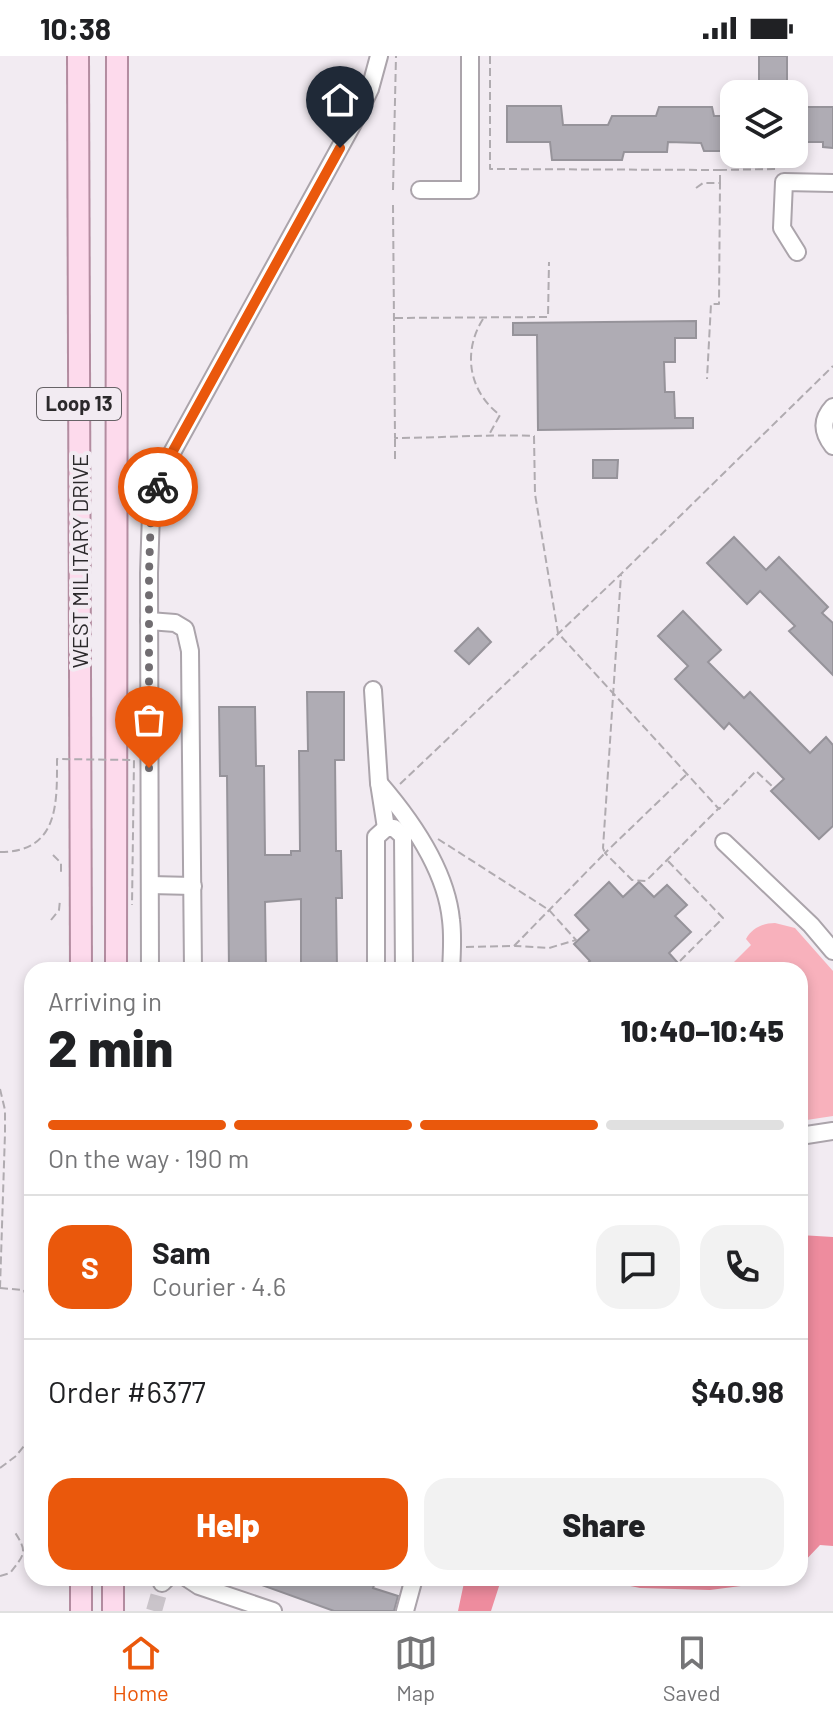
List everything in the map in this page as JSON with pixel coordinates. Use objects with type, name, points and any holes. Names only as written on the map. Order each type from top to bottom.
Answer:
[{"type":"main road","name":"WEST MILITARY DRIVE","points":[[78,56],[81,962]]},
{"type":"main road","name":"WEST MILITARY DRIVE","points":[[116,962],[117,56]]},
{"type":"main road","points":[[81,1586],[81,1611]]},
{"type":"main road","points":[[113,1586],[113,1611]]},
{"type":"street","points":[[150,962],[151,513],[163,469],[355,120],[370,89],[379,56]]},
{"type":"street","points":[[420,190],[470,190],[470,56]]},
{"type":"street","points":[[797,252],[782,228],[784,182],[833,183]]},
{"type":"street","points":[[828,440],[824,424],[833,407]]},
{"type":"street","points":[[149,621],[175,623],[185,629],[190,651],[193,962]]},
{"type":"street","points":[[373,690],[379,783],[386,828]]},
{"type":"street","points":[[379,783],[422,839],[439,875],[451,918],[451,962]]},
{"type":"street","points":[[376,962],[376,837],[386,828],[394,828],[403,836],[404,962]]},
{"type":"street","points":[[403,844],[415,831]]},
{"type":"street","points":[[724,842],[811,925],[833,951]]},
{"type":"street","points":[[150,885],[193,886]]},
{"type":"street","points":[[808,1135],[833,1131]]},
{"type":"street","points":[[199,1586],[273,1611]]},
{"type":"street","points":[[405,1611],[412,1586]]},
{"type":"path","points":[[393,190],[396,56]]},
{"type":"path","points":[[490,56],[490,169],[777,169]]},
{"type":"path","points":[[707,379],[711,304],[719,304],[720,170]]},
{"type":"path","points":[[696,188],[703,183],[720,183]]},
{"type":"path","points":[[393,205],[395,459]]},
{"type":"path","points":[[394,318],[548,317],[549,262]]},
{"type":"path","points":[[483,318],[473,340],[471,367],[482,397],[500,415],[489,434]]},
{"type":"path","points":[[396,787],[621,574],[833,366]]},
{"type":"path","points":[[395,438],[489,434],[534,436],[535,494],[558,633],[719,809]]},
{"type":"path","points":[[621,574],[605,853],[632,880],[646,881],[756,771],[774,788]]},
{"type":"path","points":[[0,852],[24,849],[38,841],[47,830],[57,806],[57,759],[134,760],[132,905]]},
{"type":"path","points":[[514,946],[687,774]]},
{"type":"path","points":[[415,831],[431,834],[549,910],[576,940],[549,948],[452,947]]},
{"type":"path","points":[[53,855],[61,863],[61,874]]},
{"type":"path","points":[[667,861],[723,918],[679,962]]},
{"type":"path","points":[[51,920],[59,910],[60,900]]},
{"type":"path","points":[[0,1089],[5,1110],[0,1288],[24,1290]]},
{"type":"path","points":[[0,1468],[24,1446]]},
{"type":"path","points":[[0,1576],[10,1573],[24,1552],[24,1546],[14,1531]]},
{"type":"shaded area","points":[[775,923],[795,928],[833,971],[833,1116],[808,1120],[808,962],[734,962],[751,945],[746,939],[751,932],[762,925]]},
{"type":"shaded area","points":[[808,1235],[833,1237],[833,1546],[820,1545],[808,1558]]},
{"type":"shaded area","points":[[463,1586],[499,1586],[491,1611],[458,1611]]},
{"type":"shaded area","points":[[630,1586],[741,1586],[710,1590]]},
{"type":"building","points":[[759,56],[787,56],[787,80],[759,80]]},
{"type":"building","points":[[507,106],[561,106],[563,125],[608,125],[612,116],[656,116],[659,107],[712,107],[714,116],[720,116],[720,151],[704,151],[701,143],[668,142],[667,152],[624,152],[622,160],[552,160],[550,142],[507,142]]},
{"type":"building","points":[[808,107],[833,107],[833,148],[823,147],[823,142],[808,142]]},
{"type":"building","points":[[696,321],[696,338],[675,338],[675,362],[664,362],[665,392],[674,392],[675,418],[693,418],[693,428],[538,430],[537,335],[513,335],[513,323]]},
{"type":"building","points":[[593,460],[618,460],[617,478],[593,478]]},
{"type":"building","points":[[734,537],[766,570],[779,557],[828,607],[822,613],[833,623],[833,675],[789,631],[795,626],[760,591],[747,604],[707,563]]},
{"type":"building","points":[[683,611],[721,650],[708,662],[744,698],[750,692],[810,753],[826,737],[833,745],[833,826],[819,839],[771,791],[784,779],[729,723],[724,729],[675,679],[688,666],[658,636]]},
{"type":"building","points":[[478,628],[491,642],[469,664],[455,651]]},
{"type":"building","points":[[307,692],[344,692],[344,760],[335,760],[336,851],[341,851],[342,898],[336,898],[337,962],[301,962],[301,899],[265,902],[266,962],[229,962],[227,776],[220,776],[219,707],[255,707],[256,766],[264,766],[265,855],[291,855],[291,851],[300,851],[299,751],[308,751]]},
{"type":"building","points":[[609,882],[623,897],[639,882],[654,897],[667,885],[687,905],[675,916],[691,932],[669,953],[677,962],[589,962],[574,944],[589,930],[575,915]]},
{"type":"building","points":[[264,1586],[374,1586],[398,1596],[394,1611],[334,1611]]},
{"type":"tunnel","points":[[154,1611],[161,1586]]},
{"type":"way so far","points":[[149,768],[149,573],[151,513],[158,487]]},
{"type":"route","points":[[158,487],[163,469],[340,148]]}]
